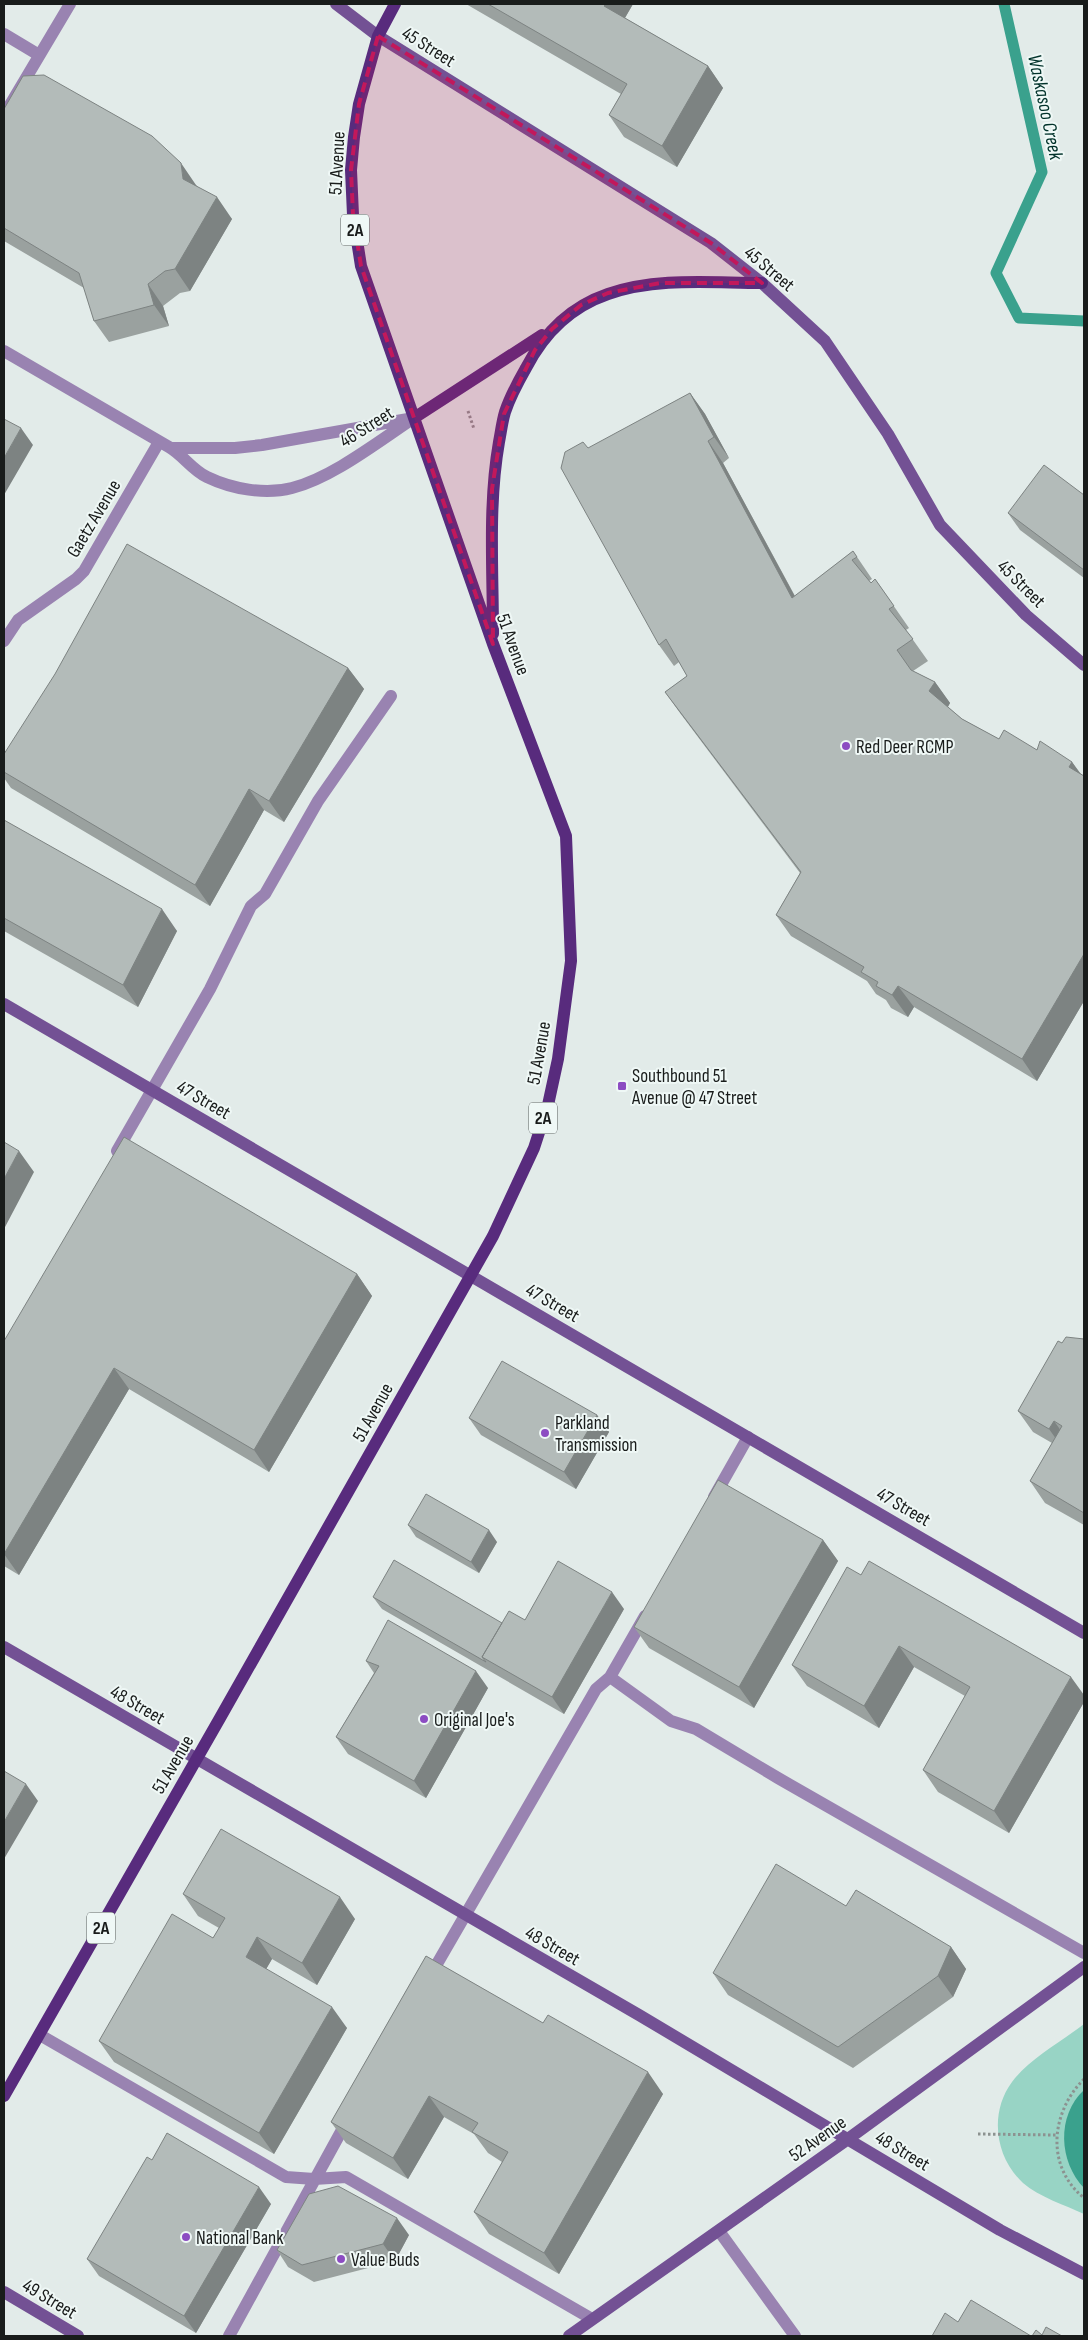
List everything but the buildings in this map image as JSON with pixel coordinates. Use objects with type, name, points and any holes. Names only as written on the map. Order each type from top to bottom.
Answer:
[{"type":"main road","name":"2A","points":[[378,36],[395,4]]},
{"type":"main road","name":"51 Avenue","points":[[4,2096],[471,1276],[514,1193],[537,1139],[558,1059],[571,961],[566,836],[493,644],[361,266],[353,215],[351,170],[354,137],[362,96],[378,36]]},
{"type":"main road","points":[[414,418],[552,329],[581,305],[608,294],[660,283],[762,284]]},
{"type":"main road","points":[[493,644],[492,489],[504,414],[535,350],[552,329]]},
{"type":"street","points":[[4,115],[70,4]]},
{"type":"street","name":"45 Street","points":[[336,4],[378,36],[711,243],[762,284],[825,341],[888,434],[940,525],[1026,615],[1084,665]]},
{"type":"street","points":[[4,34],[39,55]]},
{"type":"street","name":"46 Street","points":[[4,351],[165,445],[206,477],[230,486],[272,491],[292,488],[319,478],[414,418]]},
{"type":"street","name":"46 Street","points":[[165,445],[236,448],[414,418]]},
{"type":"street","name":"Gaetz Avenue","points":[[4,641],[18,620],[76,579],[84,571],[165,445]]},
{"type":"street","points":[[112,1161],[210,989],[251,906],[264,894],[318,801],[390,696]]},
{"type":"street","name":"47 Street","points":[[4,1004],[1084,1633]]},
{"type":"street","points":[[708,1507],[748,1437]]},
{"type":"street","points":[[425,1986],[596,1689],[610,1677],[649,1609]]},
{"type":"street","name":"48 Street","points":[[4,1647],[465,1916],[631,2010],[1000,2230],[1084,2274]]},
{"type":"street","points":[[610,1677],[671,1721],[696,1729],[1084,1953]]},
{"type":"street","name":"52 Avenue","points":[[569,2336],[848,2139],[1084,1967]]},
{"type":"street","points":[[40,2035],[286,2177],[314,2179],[346,2177],[592,2319]]},
{"type":"street","points":[[229,2336],[352,2112]]},
{"type":"street","points":[[718,2231],[795,2336]]},
{"type":"street","name":"49 Street","points":[[4,2292],[78,2336]]},
{"type":"path","points":[[467,409],[476,432]]},
{"type":"path","points":[[1084,2079],[1072,2091],[1060,2115],[1056,2142],[1062,2168],[1076,2191],[1084,2198]]},
{"type":"path","points":[[978,2134],[1057,2135]]},
{"type":"highlighted area","points":[[378,36],[711,243],[762,283],[660,283],[608,293],[581,305],[552,329],[535,350],[504,414],[492,489],[493,644],[361,266],[353,215],[351,170],[359,104]]},
{"type":"shaded area","points":[[1084,2024],[1084,2214],[1044,2197],[1023,2183],[1006,2161],[998,2134],[998,2121],[1000,2107],[1005,2094],[1019,2074],[1036,2058]]},
{"type":"shaded area","points":[[1084,2090],[1084,2188],[1070,2165],[1064,2139],[1069,2113],[1075,2101]]},
{"type":"waterway","name":"Waskasoo Creek","points":[[1004,4],[1042,172],[996,273],[1019,318],[1084,321]]},
{"type":"place","name":"Red Deer RCMP","points":[[846,746]]},
{"type":"place","name":"Southbound 51 Avenue @ 47 Street","points":[[622,1086]]},
{"type":"place","name":"Parkland Transmission","points":[[545,1433]]},
{"type":"place","name":"Original Joe's","points":[[424,1719]]},
{"type":"place","name":"National Bank","points":[[186,2237]]},
{"type":"place","name":"Value Buds","points":[[341,2259]]}]
